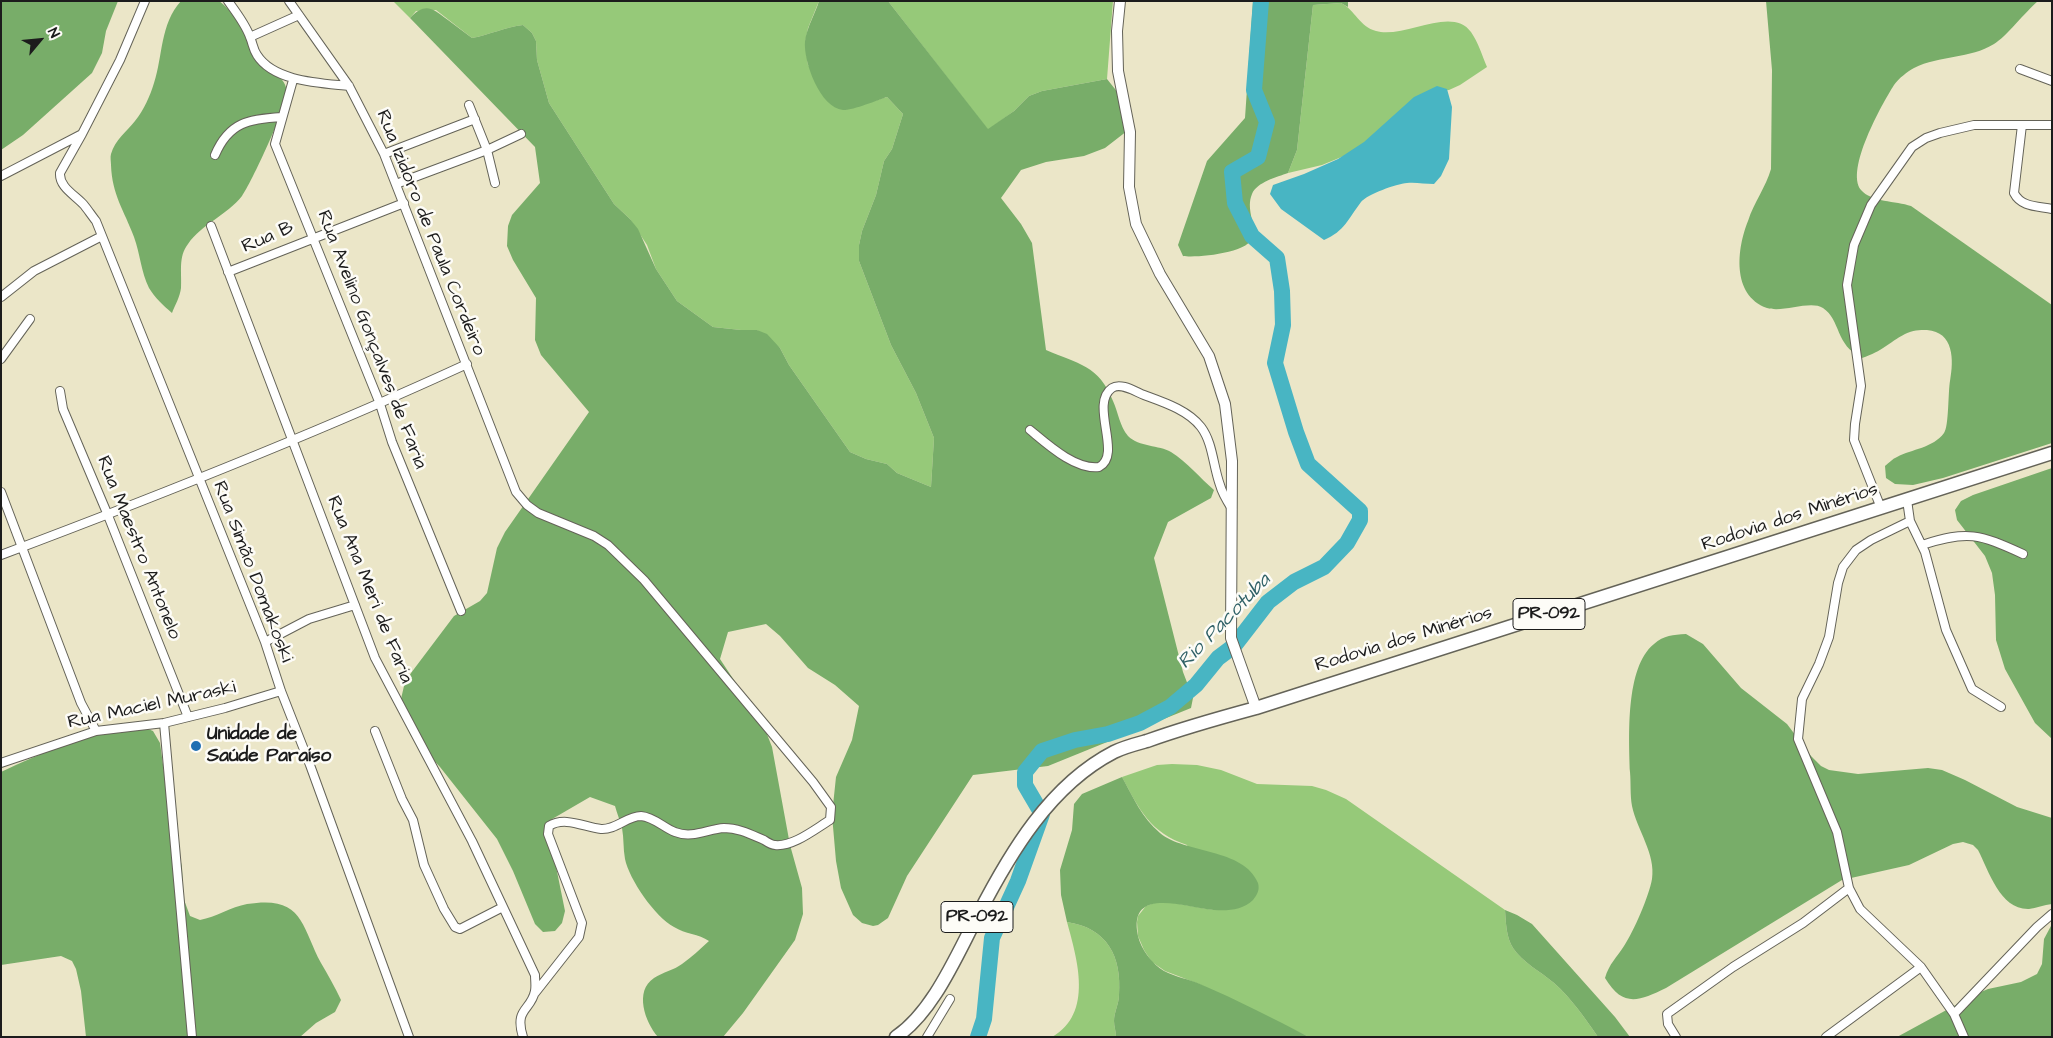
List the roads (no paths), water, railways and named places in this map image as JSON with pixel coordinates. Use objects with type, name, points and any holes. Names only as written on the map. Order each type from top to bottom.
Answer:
[{"type":"main road","name":"Rodovia dos Minérios","points":[[896,1037],[921,1011],[947,976],[978,915],[1020,842],[1074,778],[1115,752],[1178,730],[1256,708],[1294,694],[2052,453]]},
{"type":"street","points":[[1,176],[82,134],[120,60],[145,1]]},
{"type":"street","points":[[228,1],[250,37],[252,47],[258,58],[266,64],[293,80],[349,86]]},
{"type":"street","name":"Rua Izidoro de Paula Cordeiro","points":[[289,1],[349,86],[384,154],[516,492],[527,505],[538,513],[594,536],[621,555],[750,707],[831,807],[830,820],[797,841],[775,845],[740,830],[724,828],[692,835],[676,833],[657,822],[640,816],[624,821],[612,828],[602,829],[582,824],[557,822],[549,826],[548,834],[582,923],[579,937],[535,993]]},
{"type":"street","points":[[1120,1],[1117,31],[1118,71],[1130,132],[1128,187],[1136,224],[1160,274],[1209,356],[1225,404],[1232,460],[1231,638],[1256,708]]},
{"type":"street","points":[[250,37],[299,15]]},
{"type":"street","points":[[2020,70],[2052,81]]},
{"type":"street","name":"Rua Avelino Gonçalves de Faria","points":[[293,80],[275,144],[380,404],[392,442],[461,610]]},
{"type":"street","points":[[469,105],[487,150],[494,183]]},
{"type":"street","points":[[215,155],[221,140],[242,124],[260,119],[282,117]]},
{"type":"street","points":[[384,154],[475,119]]},
{"type":"street","points":[[1881,508],[1854,440],[1854,424],[1861,386],[1847,285],[1854,245],[1871,205],[1912,147],[1926,138],[1974,125],[2052,125]]},
{"type":"street","points":[[2022,125],[2014,193],[2023,204],[2052,209]]},
{"type":"street","name":"Rua Simão Domakoski","points":[[82,134],[60,173],[60,179],[96,221],[265,642],[281,691],[409,1037]]},
{"type":"street","points":[[396,184],[487,150],[522,134]]},
{"type":"street","name":"Rua B","points":[[228,272],[404,203]]},
{"type":"street","name":"Rua Ana Meri de Faria","points":[[211,226],[374,658],[472,841],[534,975],[535,993]]},
{"type":"street","points":[[1,297],[34,271],[102,236]]},
{"type":"street","points":[[1,360],[30,319]]},
{"type":"street","points":[[1,555],[291,441],[380,404],[467,364]]},
{"type":"street","points":[[1030,430],[1067,458],[1087,466],[1099,467],[1106,461],[1108,451],[1104,411],[1107,393],[1112,388],[1118,386],[1126,388],[1168,404],[1189,416],[1200,426],[1210,444],[1223,495],[1232,509]]},
{"type":"street","name":"Rua Maestro Antonelo","points":[[60,391],[63,409],[108,513],[188,717]]},
{"type":"street","points":[[1,492],[81,703],[96,731]]},
{"type":"street","points":[[1907,500],[1910,521],[1922,545],[1946,630],[1972,689],[2001,707]]},
{"type":"street","points":[[1910,521],[1871,540],[1856,550],[1843,567],[1838,583],[1829,637],[1819,664],[1802,699],[1798,739],[1836,832],[1849,888],[1860,909],[1921,967],[1954,1014],[1964,1037]]},
{"type":"street","points":[[1922,545],[1945,538],[1975,535],[2023,554]]},
{"type":"street","points":[[265,642],[309,619],[355,605]]},
{"type":"street","name":"Rua Maciel Muraski","points":[[1,763],[96,731],[164,723],[281,691]]},
{"type":"street","points":[[164,723],[192,1037]]},
{"type":"street","points":[[375,732],[402,799],[413,820],[424,865],[444,909],[455,927],[460,929],[503,907]]},
{"type":"street","points":[[1676,1037],[1668,1024],[1667,1014],[1733,967],[1804,923],[1849,888]]},
{"type":"street","points":[[1954,1014],[2037,927],[2052,914]]},
{"type":"street","points":[[1826,1037],[1921,967]]},
{"type":"street","points":[[523,1037],[519,1025],[522,1013],[535,993]]},
{"type":"street","points":[[927,1037],[950,999]]},
{"type":"water","points":[[1437,86],[1447,89],[1452,107],[1449,159],[1441,176],[1434,184],[1402,184],[1370,196],[1361,202],[1342,229],[1324,240],[1281,209],[1270,194],[1273,185],[1338,159],[1364,142],[1414,97]]},
{"type":"waterway","name":"Rio Pacotuba","points":[[978,1037],[984,1019],[992,938],[1018,881],[1042,814],[1025,785],[1025,772],[1042,751],[1075,740],[1108,734],[1140,723],[1170,707],[1196,685],[1218,658],[1234,646],[1268,602],[1294,582],[1324,567],[1347,543],[1360,520],[1360,511],[1308,464],[1275,363],[1283,325],[1282,291],[1277,258],[1252,236],[1235,203],[1232,172],[1258,157],[1267,122],[1254,90],[1261,1]]},
{"type":"place","name":"Unidade de Saúde Paraíso","points":[[196,746]]}]
